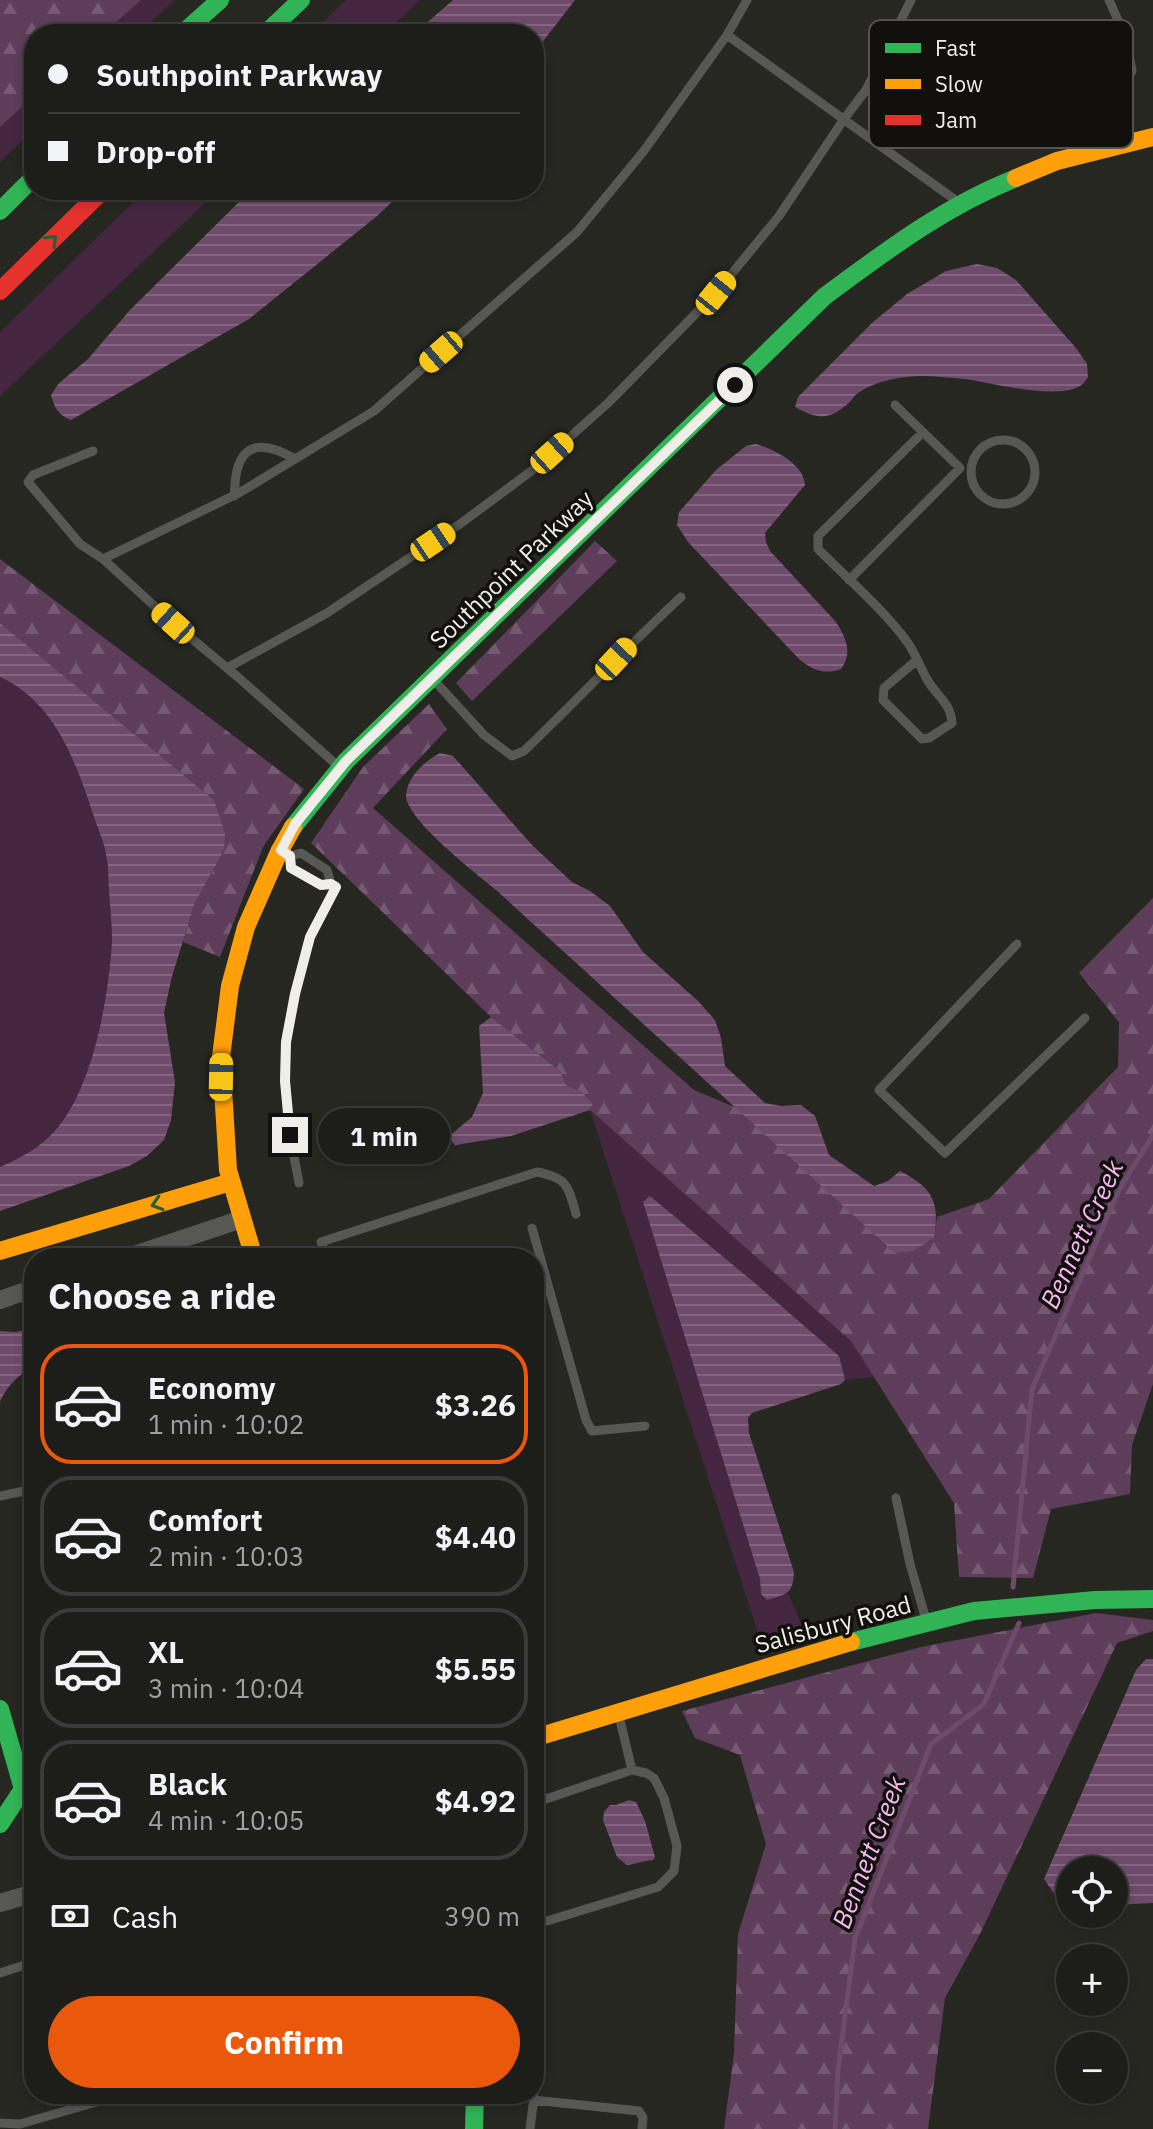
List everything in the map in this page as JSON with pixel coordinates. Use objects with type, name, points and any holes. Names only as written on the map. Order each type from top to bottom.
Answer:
[{"type":"main road","points":[[193,24],[220,0]]},
{"type":"main road","points":[[276,24],[301,0]]},
{"type":"main road","name":"Southpoint Parkway","points":[[1133,142],[1153,137]]},
{"type":"main road","name":"Southpoint Parkway","points":[[251,1248],[231,1182],[225,1145],[221,1077],[226,1008],[246,927],[258,897],[286,853],[295,824],[340,768],[825,296],[946,211],[1011,178],[1057,161],[1109,148]]},
{"type":"main road","points":[[0,211],[24,187]]},
{"type":"main road","points":[[0,291],[93,200]]},
{"type":"main road","points":[[0,1251],[231,1182]]},
{"type":"main road","name":"Salisbury Road","points":[[544,1735],[837,1646],[974,1611],[1095,1600],[1153,1599]]},
{"type":"main road","points":[[0,1709],[24,1776]]},
{"type":"main road","points":[[1,1822],[24,1792]]},
{"type":"main road","points":[[474,2129],[475,2104]]},
{"type":"street","points":[[155,1248],[242,1219]]},
{"type":"street","points":[[0,1300],[24,1292]]},
{"type":"street","points":[[0,1903],[24,1896]]},
{"type":"lane","points":[[103,559],[234,496],[374,411],[577,232],[643,152],[727,35],[747,0]]},
{"type":"lane","points":[[901,20],[911,0]]},
{"type":"lane","points":[[1109,0],[1118,20]]},
{"type":"lane","points":[[727,35],[869,137]]},
{"type":"lane","points":[[227,668],[327,613],[460,524],[534,469],[608,403],[716,293],[779,216],[869,84]]},
{"type":"lane","points":[[884,148],[962,204]]},
{"type":"lane","points":[[849,580],[966,468],[980,450],[998,440],[1009,440],[1027,450],[1033,458],[1035,479],[1024,497],[1014,503],[1004,505],[983,498],[966,468],[895,405]]},
{"type":"lane","points":[[917,660],[884,688],[883,700],[922,739],[929,738],[952,723],[951,712],[928,681],[917,660],[908,644],[818,549],[818,536],[923,432]]},
{"type":"lane","points":[[234,496],[241,459],[256,447],[277,449],[295,459]]},
{"type":"lane","points":[[93,451],[33,475],[28,482],[80,544],[103,559],[340,768]]},
{"type":"lane","points":[[432,678],[484,735],[512,756],[524,751],[681,597]]},
{"type":"lane","points":[[299,1183],[285,1081],[286,1042],[310,937],[336,887],[321,885],[291,868],[286,853],[301,853],[327,870],[331,884]]},
{"type":"lane","points":[[1017,944],[879,1090],[945,1153],[1085,1018]]},
{"type":"lane","points":[[323,1248],[321,1242],[537,1172],[555,1176],[567,1184],[576,1214]]},
{"type":"lane","points":[[532,1228],[538,1248]]},
{"type":"lane","points":[[544,1271],[586,1420],[592,1431],[645,1426]]},
{"type":"lane","points":[[0,1496],[24,1491]]},
{"type":"lane","points":[[896,1498],[927,1623]]},
{"type":"lane","points":[[618,1713],[632,1770]]},
{"type":"lane","points":[[544,1800],[632,1770],[646,1773],[654,1778],[664,1798],[677,1846],[674,1871],[658,1887],[544,1921]]},
{"type":"lane","points":[[0,1973],[24,1965]]},
{"type":"lane","points":[[544,2097],[639,2111],[643,2118],[642,2129]]},
{"type":"lane","points":[[0,2123],[20,2124],[89,2104]]},
{"type":"lane","points":[[530,2129],[533,2104]]},
{"type":"shaded area","points":[[141,0],[175,0],[149,24],[114,24]]},
{"type":"shaded area","points":[[346,0],[420,0],[395,24],[321,24]]},
{"type":"shaded area","points":[[453,0],[575,0],[544,40],[544,24],[425,24]]},
{"type":"shaded area","points":[[24,105],[24,139],[0,162],[0,127]]},
{"type":"shaded area","points":[[136,200],[208,200],[0,396],[0,332]]},
{"type":"shaded area","points":[[241,200],[394,200],[249,319],[71,420],[63,416],[55,407],[51,395],[59,383],[88,359],[130,310]]},
{"type":"shaded area","points":[[977,264],[997,268],[1016,280],[1076,348],[1087,364],[1088,377],[1081,385],[1070,390],[1040,391],[965,379],[914,376],[872,385],[838,411],[826,416],[795,407],[798,397],[873,322],[907,294],[946,271]]},
{"type":"shaded area","points":[[756,444],[787,459],[803,477],[805,485],[765,533],[766,542],[770,551],[840,628],[847,651],[841,669],[829,672],[819,670],[800,660],[688,542],[677,525],[679,512],[716,470],[746,446]]},
{"type":"shaded area","points":[[0,623],[214,800],[225,834],[224,850],[195,903],[164,1013],[175,1082],[171,1120],[164,1140],[147,1156],[129,1166],[0,1211],[0,1167],[46,1140],[71,1108],[82,1086],[98,1037],[112,940],[107,859],[102,839],[70,754],[49,717],[35,701],[0,677]]},
{"type":"shaded area","points":[[0,677],[35,701],[49,717],[79,774],[107,859],[112,940],[98,1037],[82,1086],[59,1126],[46,1140],[0,1167]]},
{"type":"shaded area","points":[[440,753],[453,756],[533,846],[572,882],[610,906],[643,952],[715,1020],[725,1066],[765,1103],[801,1105],[815,1116],[829,1155],[874,1186],[888,1181],[900,1171],[927,1190],[935,1205],[934,1238],[913,1251],[895,1253],[429,831],[417,818],[406,795],[418,770]]},
{"type":"shaded area","points":[[491,1017],[560,1071],[566,1085],[580,1091],[593,1103],[590,1110],[511,1136],[455,1145],[448,1137],[472,1117],[483,1093],[479,1026]]},
{"type":"shaded area","points":[[590,1110],[852,1341],[874,1377],[845,1380],[838,1356],[650,1197],[760,1579],[761,1594],[767,1600],[788,1593],[805,1632],[777,1636],[758,1633]]},
{"type":"shaded area","points":[[650,1196],[839,1356],[845,1380],[841,1384],[752,1413],[748,1418],[749,1433],[794,1572],[790,1589],[767,1600],[761,1594],[760,1579],[643,1202]]},
{"type":"shaded area","points":[[24,1330],[24,1372],[6,1390],[0,1402],[0,1331]]},
{"type":"shaded area","points":[[1146,1659],[1153,1659],[1153,1903],[1128,1904],[1128,1856],[1056,1856],[1056,1896],[1044,1879],[1136,1670]]},
{"type":"shaded area","points":[[629,1800],[636,1802],[645,1821],[655,1857],[627,1865],[617,1857],[603,1820],[604,1812],[610,1805]]},
{"type":"green space","points":[[0,0],[141,0],[114,24],[24,24],[24,105],[0,127]]},
{"type":"green space","points":[[595,541],[617,561],[472,701],[456,683]]},
{"type":"green space","points":[[0,559],[304,789],[263,847],[220,957],[183,942],[195,903],[224,850],[214,800],[0,623]]},
{"type":"green space","points":[[429,704],[447,729],[373,808],[694,1090],[737,1108],[896,1253],[934,1238],[937,1217],[989,1199],[1118,1067],[1119,1022],[1079,973],[1153,898],[1153,1384],[1132,1445],[1130,1494],[1051,1509],[1033,1578],[959,1577],[954,1503],[851,1341],[590,1110],[593,1103],[580,1091],[566,1085],[560,1071],[491,1017],[311,843],[363,767]]},
{"type":"green space","points":[[1096,1613],[1153,1620],[1153,1631],[1117,1643],[981,1932],[945,1998],[928,2129],[724,2129],[734,2053],[738,1934],[766,1844],[740,1755],[695,1738],[682,1711],[921,1647]]},
{"type":"waterway","name":"Bennett Creek","points":[[1013,1587],[1032,1389],[1120,1188],[1153,1135]]},
{"type":"waterway","name":"Bennett Creek","points":[[835,2129],[838,2070],[855,1939],[931,1744],[984,1704],[1019,1623]]},
{"type":"traffic: fast","points":[[193,24],[220,0]]},
{"type":"traffic: fast","points":[[276,24],[301,0]]},
{"type":"traffic: fast","points":[[293,827],[346,761],[825,296],[940,216],[1016,178]]},
{"type":"traffic: fast","points":[[0,211],[24,187]]},
{"type":"traffic: fast","points":[[851,1642],[974,1611],[1095,1600],[1153,1599]]},
{"type":"traffic: fast","points":[[0,1709],[23,1789],[0,1824]]},
{"type":"traffic: fast","points":[[474,2129],[475,2104]]},
{"type":"traffic: slow","points":[[1133,142],[1153,137]]},
{"type":"traffic: slow","points":[[1016,178],[1057,161],[1109,148]]},
{"type":"traffic: slow","points":[[251,1248],[228,1170],[221,1057],[230,986],[246,927],[293,827]]},
{"type":"traffic: slow","points":[[0,1251],[231,1182]]},
{"type":"traffic: slow","points":[[544,1735],[851,1642]]},
{"type":"traffic: jam","points":[[0,291],[93,200]]},
{"type":"route","points":[[290,1135],[285,1081],[286,1042],[310,937],[336,887],[321,885],[291,868],[290,856],[281,850],[295,824],[346,761],[735,385]]}]
